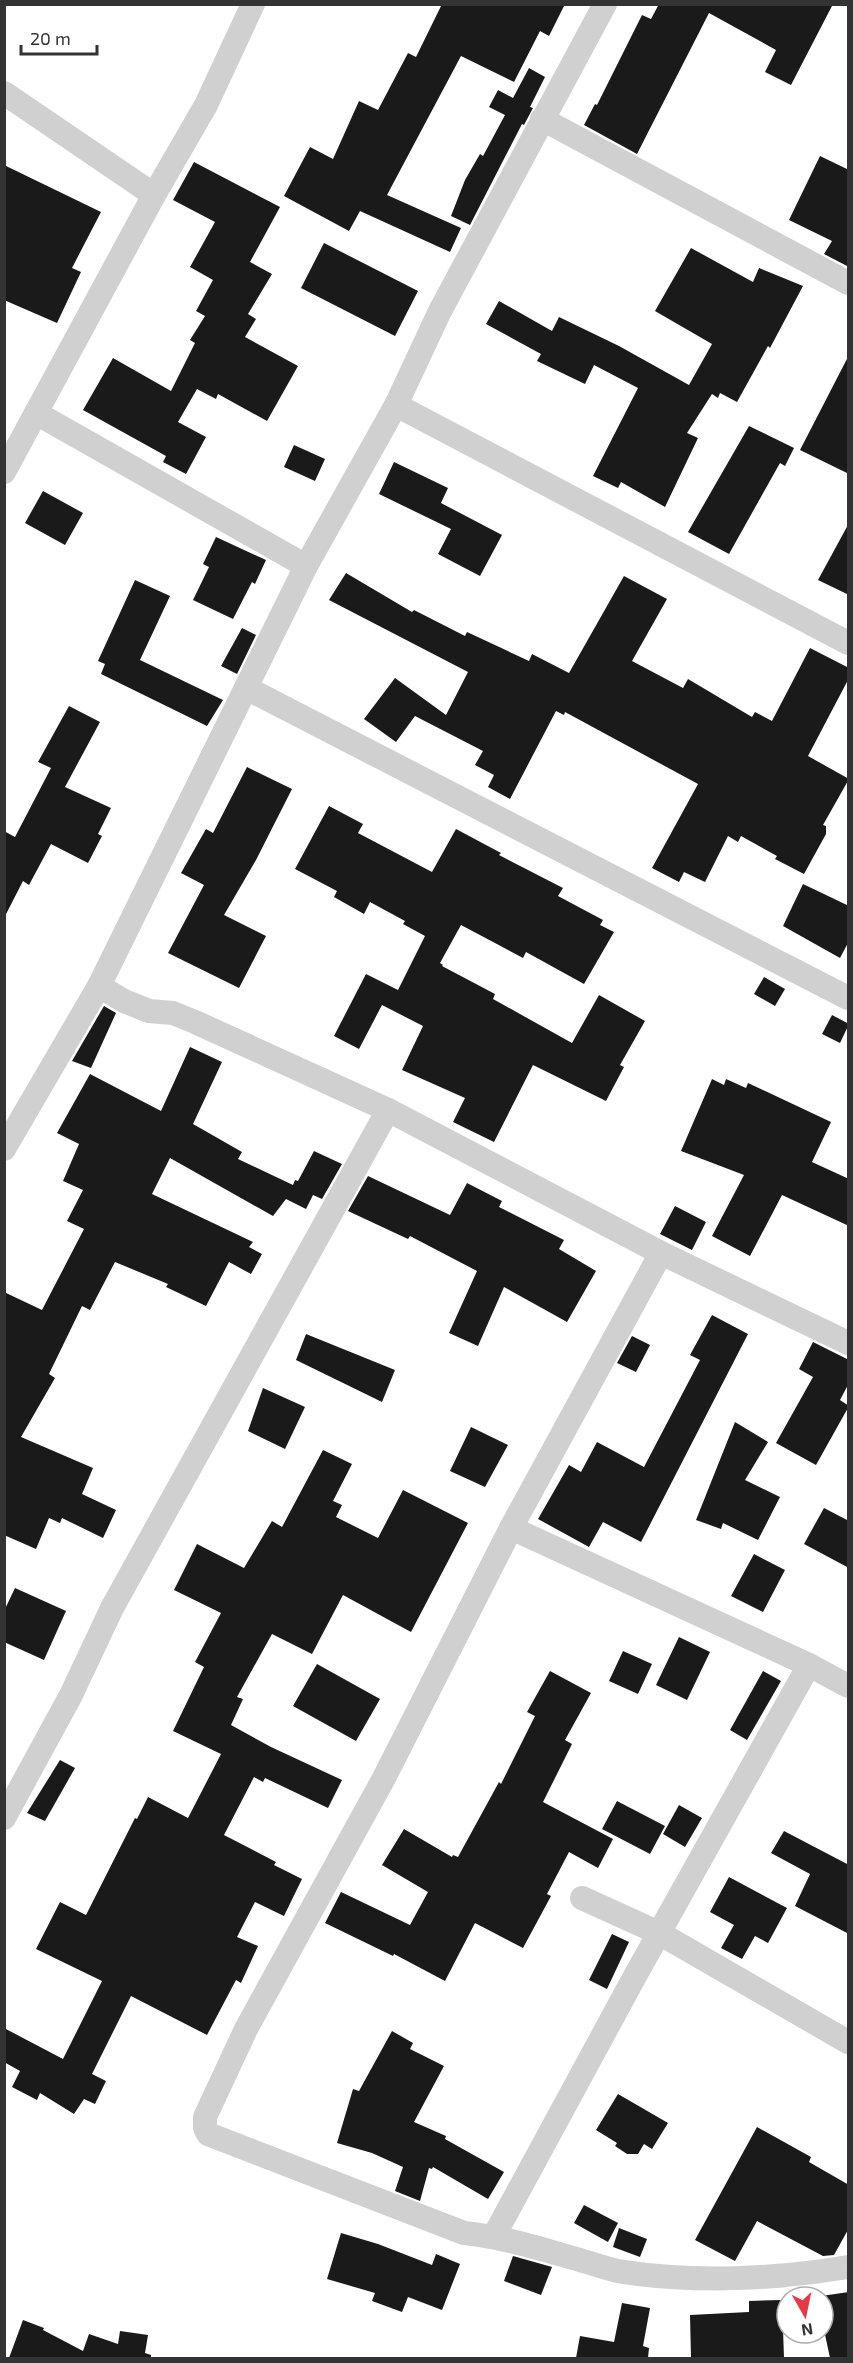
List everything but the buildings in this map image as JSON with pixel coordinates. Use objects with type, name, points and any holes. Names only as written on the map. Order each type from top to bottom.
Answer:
[{"type":"street","points":[[4,472],[154,195],[206,105],[253,4]]},
{"type":"street","points":[[4,1149],[99,986],[306,566],[396,405],[441,311],[604,4]]},
{"type":"street","points":[[4,93],[154,195]]},
{"type":"street","points":[[542,119],[849,283]]},
{"type":"street","points":[[396,405],[849,643]]},
{"type":"street","points":[[36,413],[306,566]]},
{"type":"street","points":[[246,688],[849,998]]},
{"type":"street","points":[[99,986],[149,1011],[173,1013],[195,1022],[388,1110],[661,1253],[849,1343]]},
{"type":"street","points":[[4,1818],[71,1695],[133,1568],[169,1508],[388,1110]]},
{"type":"street","points":[[661,1253],[511,1528],[384,1779],[246,2029],[205,2117],[205,2128],[208,2134],[464,2233],[494,2236],[622,2272],[673,2278],[729,2278],[849,2267]]},
{"type":"street","points":[[511,1528],[809,1665],[849,1686]]},
{"type":"street","points":[[494,2236],[659,1933],[809,1665]]},
{"type":"street","points":[[582,1898],[659,1933],[849,2042]]}]
